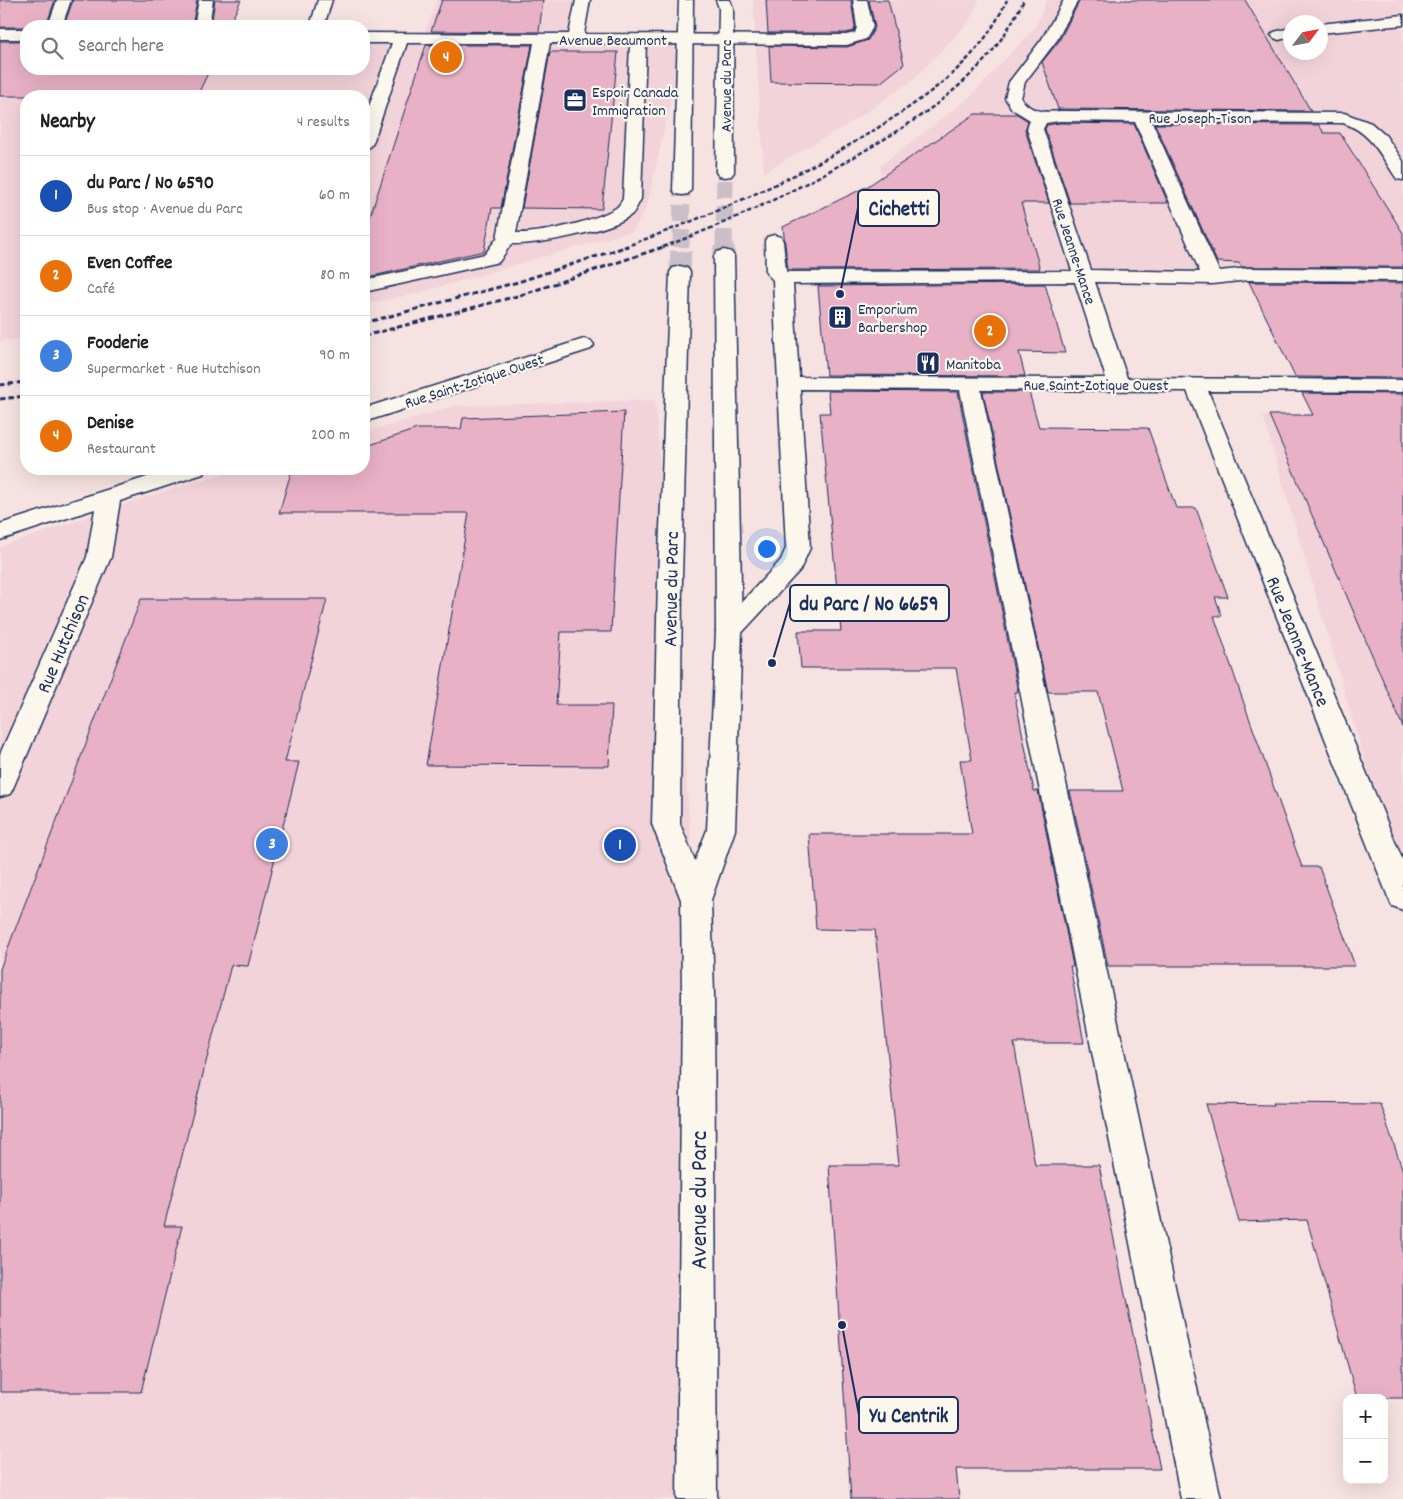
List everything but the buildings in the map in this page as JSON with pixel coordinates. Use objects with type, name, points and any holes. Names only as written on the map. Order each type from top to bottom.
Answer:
[{"type":"street","points":[[58,20],[64,0]]},
{"type":"street","points":[[203,20],[206,0]]},
{"type":"street","points":[[319,20],[325,0]]},
{"type":"street","points":[[576,39],[583,0]]},
{"type":"street","points":[[682,190],[686,0]]},
{"type":"street","name":"Avenue du Parc","points":[[723,0],[726,8],[724,40],[725,172]]},
{"type":"street","name":"Avenue Beaumont","points":[[370,38],[847,40],[861,36],[865,27],[860,0]]},
{"type":"street","points":[[1041,119],[1018,106],[1013,98],[1017,82],[1049,40],[1071,0]]},
{"type":"street","points":[[1328,28],[1403,20]]},
{"type":"street","points":[[0,34],[20,34]]},
{"type":"street","points":[[370,127],[401,38]]},
{"type":"street","points":[[370,285],[492,258],[506,238],[543,39]]},
{"type":"street","points":[[506,238],[529,239],[598,223],[625,211],[632,200],[638,40]]},
{"type":"street","name":"Rue Joseph-Tison","points":[[1041,119],[1060,116],[1141,116],[1330,118],[1358,121],[1376,133],[1403,175]]},
{"type":"street","points":[[1141,116],[1212,278]]},
{"type":"street","name":"Rue Jeanne-Mance","points":[[1041,119],[1036,123],[1035,129],[1118,384]]},
{"type":"street","points":[[774,241],[776,273],[783,278],[1052,278],[1083,276],[1212,278],[1249,274],[1403,275]]},
{"type":"street","name":"Avenue du Parc","points":[[696,900],[721,830],[729,631],[724,256]]},
{"type":"street","name":"Avenue du Parc","points":[[680,272],[670,569],[666,824],[696,900],[698,994],[697,1499]]},
{"type":"street","points":[[729,631],[791,564],[798,548],[783,278]]},
{"type":"street","name":"Rue Saint-Zotique Ouest","points":[[370,413],[584,345]]},
{"type":"street","name":"Rue Saint-Zotique Ouest","points":[[789,382],[1403,386]]},
{"type":"street","points":[[969,384],[1200,1499]]},
{"type":"street","name":"Rue Jeanne-Mance","points":[[1195,385],[1403,897]]},
{"type":"street","points":[[0,532],[176,475]]},
{"type":"street","name":"Rue Hutchison","points":[[0,786],[99,557],[109,496]]},
{"type":"shaded area","points":[[437,0],[576,0],[579,27],[576,39],[684,40],[647,206],[633,231],[415,294],[370,304],[370,90],[20,90],[20,339],[0,341],[0,41],[20,40],[20,75],[370,75],[370,38],[423,38]]},
{"type":"shaded area","points":[[753,0],[979,0],[968,23],[912,81],[850,123],[764,172]]},
{"type":"shaded area","points":[[1047,0],[1403,0],[1403,281],[887,265],[880,166],[969,98],[1034,29]]},
{"type":"shaded area","points":[[655,400],[696,900],[697,1499],[0,1499],[0,547],[140,499],[222,475],[370,475],[370,431],[454,406]]},
{"type":"shaded area","points":[[1263,416],[1403,417],[1403,891]]},
{"type":"tunnel","points":[[724,247],[725,172]]},
{"type":"tunnel","points":[[681,247],[682,190]]},
{"type":"tunnel","points":[[680,272],[681,246]]},
{"type":"tunnel","points":[[724,247],[724,256]]},
{"type":"railway","points":[[624,247],[729,206],[763,190],[829,157],[893,118],[929,93],[973,53],[996,22],[1007,0]]},
{"type":"railway","points":[[663,247],[740,215],[791,191],[840,165],[911,122],[956,89],[982,63],[1005,33],[1024,0]]},
{"type":"railway","points":[[370,321],[518,282],[628,246]]},
{"type":"railway","points":[[370,334],[521,295],[666,246]]},
{"type":"railway","points":[[0,385],[20,383]]},
{"type":"railway","points":[[0,399],[20,397]]},
{"type":"place","name":"Denise","points":[[446,57]]},
{"type":"place","name":"Espoir Canada Immigration","points":[[575,100]]},
{"type":"place","name":"Cichetti","points":[[840,294]]},
{"type":"place","name":"Emporium Barbershop","points":[[840,317]]},
{"type":"place","name":"Even Coffee","points":[[990,331]]},
{"type":"place","name":"Manitoba","points":[[928,363]]},
{"type":"place","name":"du Parc / No 6659","points":[[772,663]]},
{"type":"place","name":"Fooderie","points":[[272,844]]},
{"type":"place","name":"du Parc / No 6590","points":[[620,845]]},
{"type":"place","name":"Yu Centrik","points":[[842,1325]]}]
